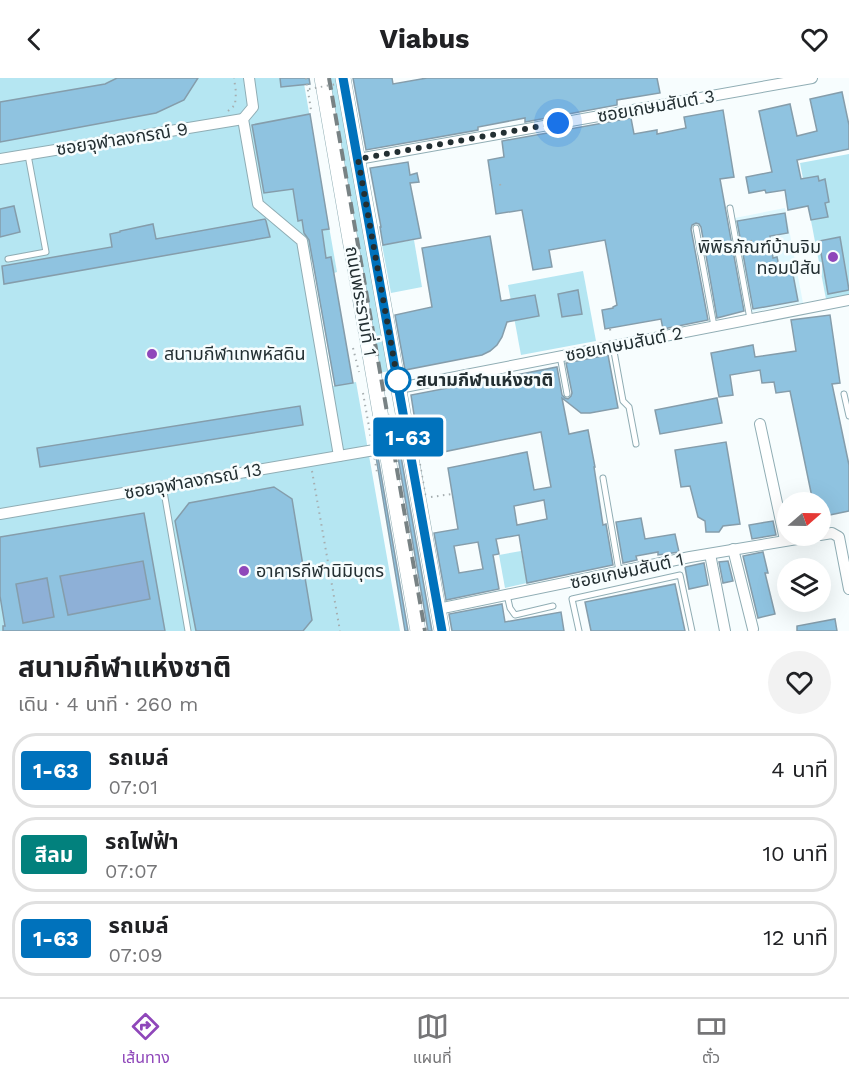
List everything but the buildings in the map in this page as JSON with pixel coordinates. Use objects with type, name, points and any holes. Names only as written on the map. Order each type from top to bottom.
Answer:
[{"type":"main road","name":"ถนนพระรามที่ 1","points":[[322,78],[418,631]]},
{"type":"main road","name":"ถนนพระรามที่ 1","points":[[346,80],[399,388],[423,499],[442,631]]},
{"type":"street","points":[[249,78],[253,107],[243,119],[258,204],[302,241],[339,456]]},
{"type":"street","name":"ซอยเกษมสันต์ 3","points":[[358,159],[421,149],[762,82],[812,78]]},
{"type":"street","name":"ซอยจุฬาลงกรณ์ 9","points":[[0,159],[243,119]]},
{"type":"street","name":"ซอยเกษมสันต์ 2","points":[[399,388],[849,300]]},
{"type":"street","points":[[760,424],[777,503]]},
{"type":"street","name":"ซอยจุฬาลงกรณ์ 13","points":[[0,514],[386,448]]},
{"type":"street","points":[[844,536],[849,589]]},
{"type":"street","name":"ซอยเกษมสันต์ 1","points":[[438,609],[777,541]]},
{"type":"street","points":[[733,549],[753,629]]},
{"type":"street","points":[[710,554],[725,631]]},
{"type":"lane","points":[[8,260],[46,252],[28,155]]},
{"type":"lane","points":[[730,208],[729,216],[750,319]]},
{"type":"lane","points":[[696,228],[714,326]]},
{"type":"lane","points":[[613,346],[622,402],[629,407],[636,444]]},
{"type":"lane","points":[[560,356],[567,394]]},
{"type":"lane","points":[[844,394],[849,416]]},
{"type":"lane","points":[[603,478],[620,572]]},
{"type":"lane","points":[[163,486],[188,631]]},
{"type":"lane","points":[[579,631],[572,599],[680,575],[692,631]]},
{"type":"lane","points":[[507,596],[510,608],[515,615],[553,606]]},
{"type":"path","points":[[306,78],[311,110]]},
{"type":"path","points":[[309,89],[346,80]]},
{"type":"path","points":[[610,329],[611,333]]},
{"type":"path","points":[[363,393],[378,471]]},
{"type":"path","points":[[421,456],[442,452],[440,443]]},
{"type":"path","points":[[310,461],[340,631]]},
{"type":"path","points":[[420,464],[423,499],[452,494]]},
{"type":"shaded area","points":[[0,78],[303,78],[337,272],[334,273],[331,257],[309,261],[314,293],[317,293],[333,386],[356,382],[400,631],[0,631]]},
{"type":"shaded area","points":[[326,78],[339,78],[390,371],[377,373]]},
{"type":"shaded area","name":"พิพิธภัณฑ์บ้านจิม ทอมป์สัน","points":[[849,154],[849,295],[826,299],[800,163]]},
{"type":"shaded area","points":[[785,208],[803,303],[752,312],[735,218]]},
{"type":"shaded area","points":[[414,240],[422,287],[391,293],[382,245]]},
{"type":"shaded area","points":[[583,271],[596,341],[521,355],[508,285]]},
{"type":"shaded area","points":[[521,551],[527,583],[505,588],[499,555]]},
{"type":"shaded area","points":[[143,561],[150,599],[68,615],[60,576]]},
{"type":"shaded area","points":[[47,578],[54,617],[23,623],[16,584]]},
{"type":"railway","points":[[329,78],[425,631]]},
{"type":"bus line","name":"1-63","points":[[343,78],[442,631]]},
{"type":"place","name":"พิพิธภัณฑ์บ้านจิม ทอมป์สัน","points":[[833,257]]},
{"type":"place","name":"สนามกีฬาเทพหัสดิน","points":[[152,354]]},
{"type":"place","name":"สนามกีฬาแห่งชาติ","points":[[398,380]]},
{"type":"place","name":"อาคารกีฬานิมิบุตร","points":[[244,571]]},
{"type":"route","points":[[398,380],[399,388],[358,159],[558,123]]}]
